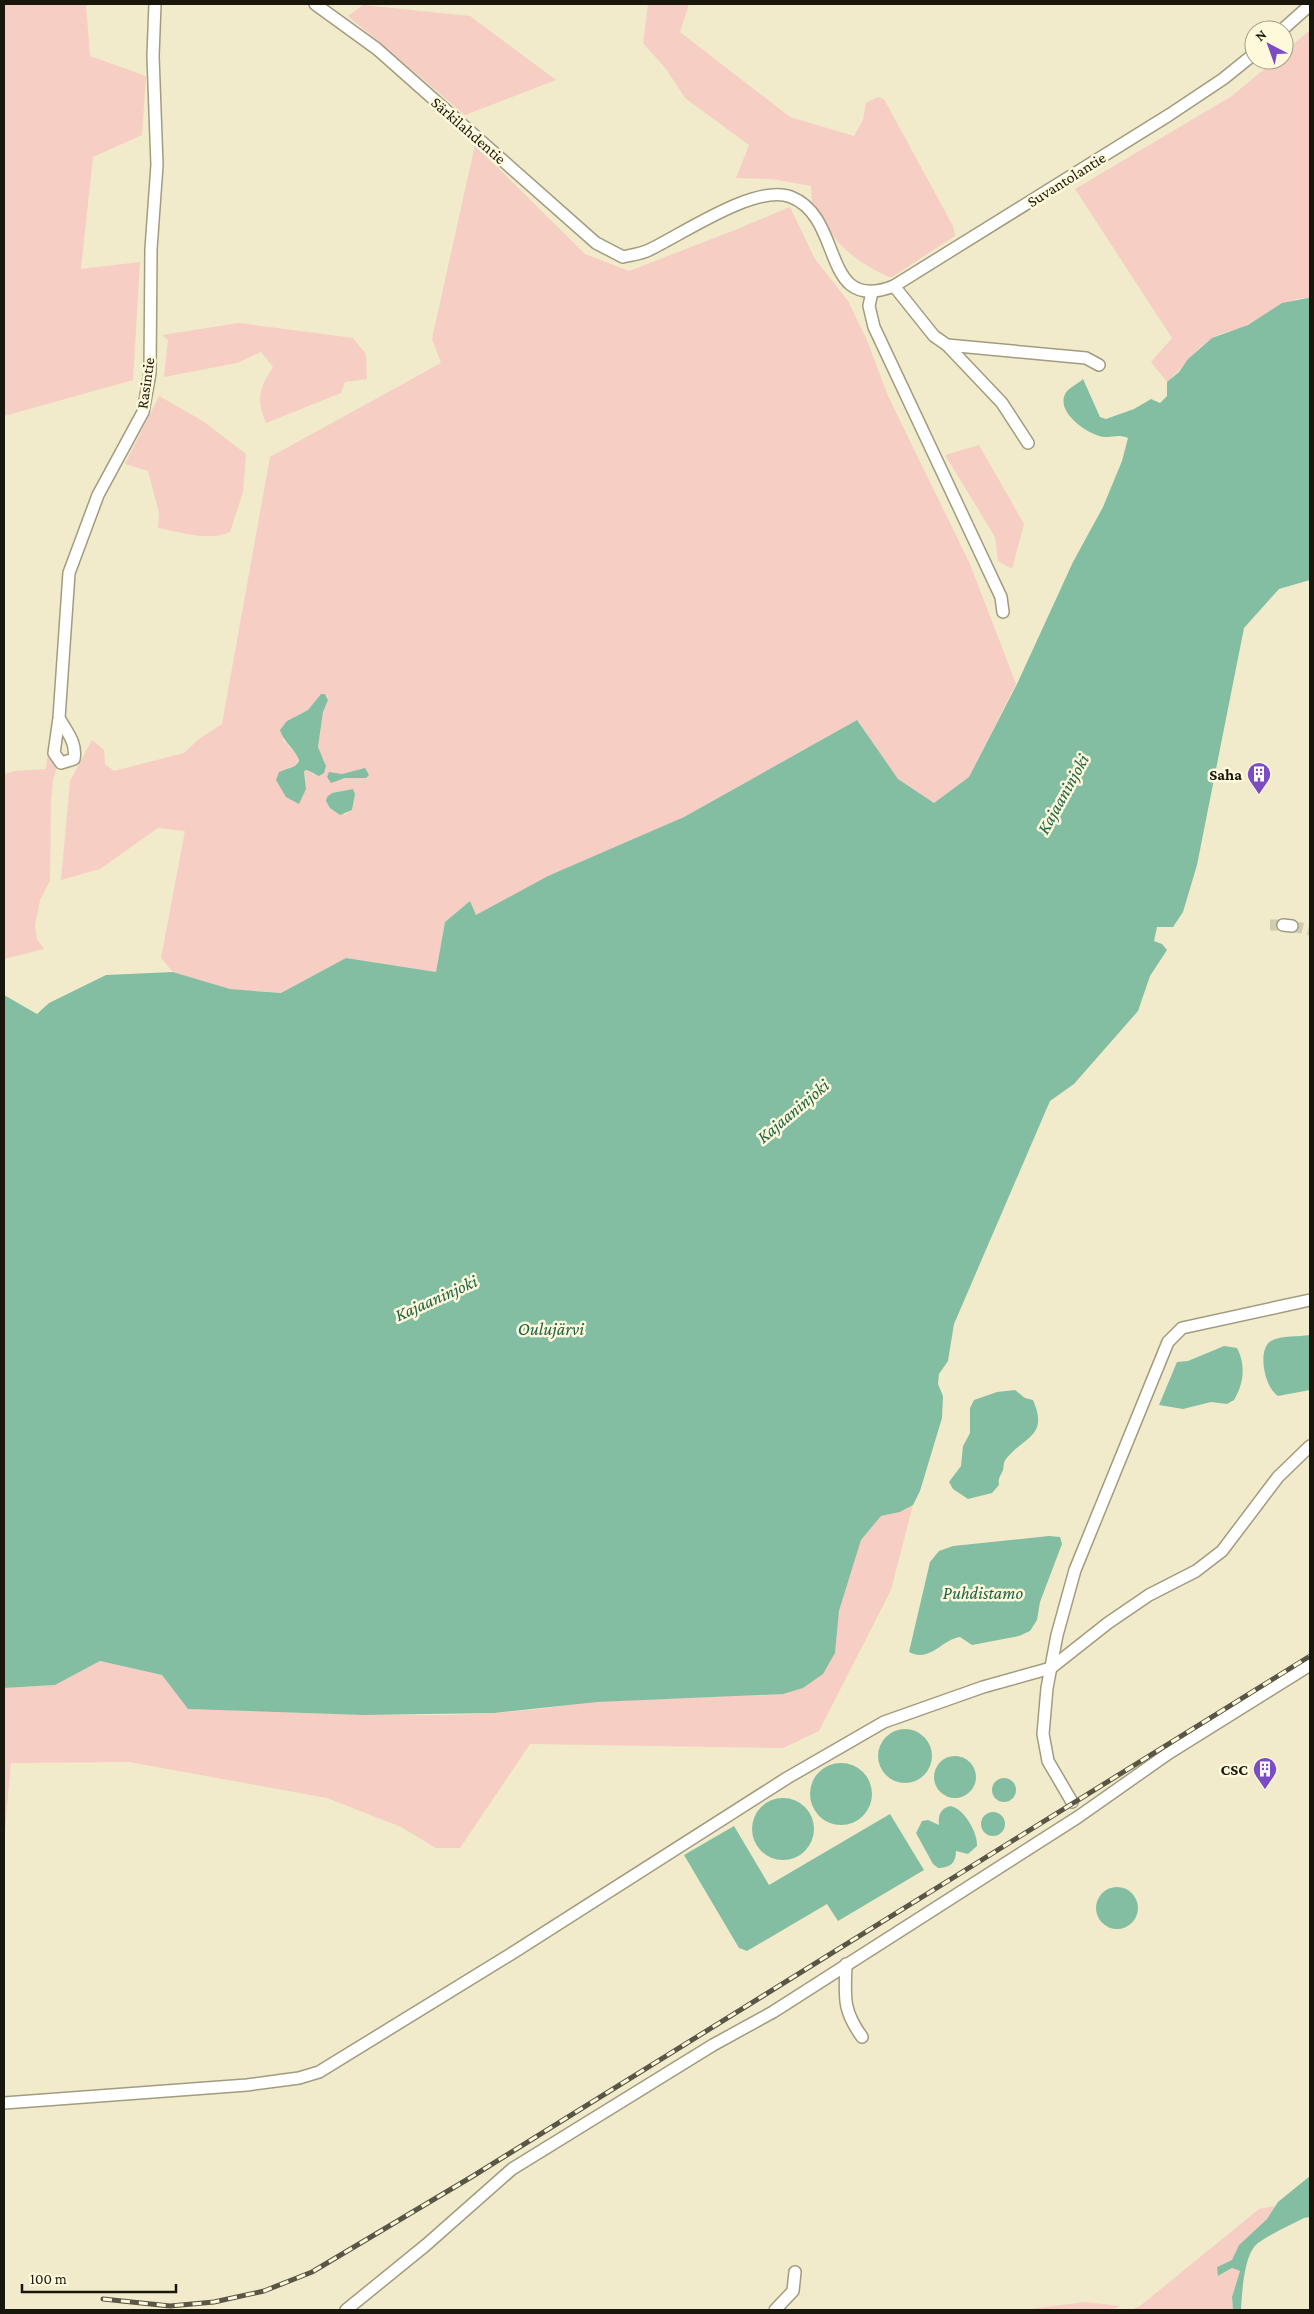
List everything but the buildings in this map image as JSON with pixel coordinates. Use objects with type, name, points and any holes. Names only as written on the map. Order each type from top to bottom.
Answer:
[{"type":"street","name":"Rasintie","points":[[58,718],[74,744],[74,760],[61,763],[54,753],[54,746],[58,718],[69,573],[98,495],[143,412],[150,373],[151,249],[157,165],[153,56],[155,4]]},
{"type":"street","name":"Särkilahdentie","points":[[315,4],[377,48],[596,243],[623,257],[647,251],[738,204],[759,196],[779,193],[794,198],[809,207],[820,223],[845,282],[861,291],[872,292]]},
{"type":"street","points":[[1293,20],[1310,5]]},
{"type":"street","name":"Suvantolantie","points":[[872,292],[880,292],[894,286],[1169,115],[1223,79],[1244,62]]},
{"type":"street","points":[[894,286],[934,336],[947,345],[1002,403],[1028,443]]},
{"type":"street","points":[[872,292],[869,306],[874,328],[1001,597],[1003,612]]},
{"type":"street","points":[[947,345],[1086,358],[1099,365]]},
{"type":"street","points":[[1072,1802],[1048,1761],[1042,1734],[1043,1712],[1051,1668],[1075,1570],[1168,1342],[1182,1328],[1310,1300]]},
{"type":"street","points":[[4,2103],[247,2085],[300,2078],[319,2072],[511,1954],[787,1778],[884,1722],[982,1687],[1051,1668],[1142,1599],[1196,1571],[1222,1551],[1278,1477],[1310,1446]]},
{"type":"street","points":[[346,2310],[426,2246],[512,2169],[712,2045],[773,2012],[1078,1817],[1168,1753],[1310,1665]]},
{"type":"street","points":[[846,1964],[846,2008],[850,2020],[862,2037]]},
{"type":"street","points":[[775,2310],[793,2291],[795,2272]]},
{"type":"shaded area","points":[[4,4],[86,4],[90,56],[146,76],[142,135],[93,157],[81,269],[140,262],[133,380],[4,416]]},
{"type":"shaded area","points":[[648,4],[689,4],[680,32],[790,117],[854,136],[863,120],[866,103],[878,97],[884,99],[953,226],[955,236],[892,277],[889,277],[856,259],[836,240],[812,202],[811,186],[772,179],[736,178],[749,145],[685,98],[666,69],[643,43]]},
{"type":"shaded area","points":[[363,5],[470,16],[556,80],[465,115],[348,16]]},
{"type":"shaded area","points":[[1310,30],[1310,298],[1301,298],[1284,303],[1247,325],[1215,337],[1199,349],[1167,382],[1151,362],[1172,338],[1075,189],[1232,96],[1263,70],[1294,70],[1294,44]]},
{"type":"shaded area","points":[[475,145],[585,254],[629,271],[790,207],[815,259],[848,301],[867,340],[888,396],[970,564],[1016,684],[969,777],[934,803],[898,780],[857,720],[684,817],[549,876],[476,916],[470,901],[445,922],[436,972],[346,958],[282,993],[230,989],[173,972],[161,958],[185,831],[158,828],[100,869],[61,880],[70,781],[92,740],[104,750],[105,764],[114,771],[184,753],[199,739],[222,724],[270,457],[441,363],[432,339]],"holes":[[[321,694],[327,696],[328,700],[323,712],[318,747],[320,755],[325,761],[314,775],[307,770],[304,771],[306,781],[288,768],[295,766],[299,757],[283,740],[287,721],[308,710]],[[353,789],[355,794],[352,810],[344,815],[332,793]]]},
{"type":"shaded area","points":[[239,323],[353,338],[366,354],[367,379],[345,382],[341,393],[266,423],[261,407],[260,394],[273,367],[261,352],[237,363],[164,377],[168,340],[162,335]]},
{"type":"shaded area","points":[[159,396],[203,421],[246,454],[243,492],[230,532],[222,535],[204,536],[158,528],[159,513],[148,471],[125,464]]},
{"type":"shaded area","points":[[979,445],[1024,524],[1012,569],[998,561],[995,537],[945,455]]},
{"type":"shaded area","points":[[49,745],[50,754],[58,764],[53,780],[51,802],[50,881],[40,900],[35,925],[37,939],[44,949],[4,959],[4,774],[15,771],[46,769]]},
{"type":"shaded area","points":[[913,1505],[891,1590],[819,1731],[783,1748],[530,1744],[460,1848],[436,1848],[401,1827],[327,1798],[129,1762],[11,1763],[4,1842],[4,1688],[55,1685],[100,1661],[162,1675],[188,1709],[379,1715],[456,1715],[537,1709],[665,1689],[835,1653],[839,1611],[861,1540],[881,1516],[900,1512]]},
{"type":"shaded area","points":[[1275,2206],[1267,2219],[1239,2245],[1232,2260],[1217,2267],[1219,2276],[1232,2268],[1240,2271],[1232,2297],[1233,2310],[1131,2310],[1140,2306],[1259,2209]]},
{"type":"shaded area","points":[[1085,2302],[1120,2306],[1112,2310],[1021,2310]]},
{"type":"water","name":"Oulujärvi","points":[[1310,298],[1310,580],[1279,589],[1244,628],[1197,865],[1183,912],[1173,927],[1157,927],[1154,941],[1162,944],[1167,950],[1150,976],[1138,1011],[1074,1084],[1050,1101],[954,1324],[948,1361],[939,1374],[938,1384],[943,1396],[942,1418],[920,1491],[913,1505],[900,1512],[881,1516],[861,1540],[839,1611],[835,1653],[823,1674],[803,1688],[783,1694],[597,1702],[494,1713],[364,1715],[188,1709],[162,1675],[100,1661],[55,1685],[4,1688],[4,995],[37,1014],[49,1003],[106,975],[173,972],[230,989],[281,993],[346,958],[436,972],[445,922],[470,901],[476,915],[548,876],[684,817],[857,720],[898,779],[934,803],[969,777],[1017,684],[1073,562],[1103,507],[1122,461],[1128,438],[1099,436],[1084,429],[1066,411],[1064,397],[1067,391],[1083,379],[1100,417],[1106,419],[1134,409],[1151,399],[1160,403],[1167,396],[1167,382],[1179,372],[1188,359],[1212,338],[1248,325],[1282,303]]},
{"type":"water","points":[[321,694],[325,694],[328,700],[323,712],[318,747],[326,766],[324,773],[319,776],[307,770],[304,771],[306,789],[299,804],[286,797],[276,780],[279,772],[295,766],[299,761],[280,730],[287,721],[308,710]]},
{"type":"water","points":[[365,768],[369,775],[366,778],[345,778],[331,783],[327,777],[329,772],[342,774]]},
{"type":"water","points":[[353,789],[355,794],[352,810],[340,815],[330,808],[326,801],[327,797],[332,793]]},
{"type":"water","points":[[1310,1335],[1310,1390],[1278,1396],[1269,1385],[1264,1368],[1264,1352],[1267,1345],[1271,1341],[1280,1338]]},
{"type":"water","points":[[1224,1346],[1237,1348],[1242,1361],[1242,1381],[1234,1400],[1227,1404],[1211,1402],[1183,1409],[1159,1405],[1177,1362],[1188,1361]]},
{"type":"water","points":[[1015,1390],[1025,1398],[1033,1400],[1037,1412],[1038,1422],[1036,1429],[1006,1459],[999,1479],[999,1485],[992,1493],[968,1499],[953,1489],[949,1482],[961,1466],[963,1446],[970,1433],[970,1408],[974,1400],[997,1392]]},
{"type":"water","name":"Puhdistamo","points":[[1049,1536],[1060,1537],[1062,1544],[1040,1602],[1037,1620],[1030,1631],[1019,1636],[972,1645],[960,1637],[923,1655],[909,1652],[930,1562],[939,1551],[953,1546]]},
{"type":"water","points":[[905,1729],[915,1731],[924,1737],[930,1746],[932,1756],[930,1766],[924,1775],[915,1781],[905,1783],[895,1781],[886,1775],[880,1766],[878,1756],[880,1746],[886,1737],[895,1731]]},
{"type":"water","points":[[959,1756],[967,1759],[973,1765],[976,1777],[973,1789],[967,1795],[951,1798],[943,1795],[937,1789],[934,1773],[937,1765],[943,1759]]},
{"type":"water","points":[[841,1763],[858,1768],[863,1772],[867,1777],[872,1794],[867,1811],[863,1816],[858,1820],[841,1825],[824,1820],[819,1816],[815,1811],[810,1794],[815,1777],[819,1772],[824,1768]]},
{"type":"water","points":[[999,1778],[1009,1778],[1016,1785],[1016,1795],[1009,1802],[999,1802],[992,1795],[992,1785]]},
{"type":"water","points":[[783,1798],[800,1803],[805,1807],[809,1812],[814,1829],[809,1846],[805,1851],[800,1855],[783,1860],[766,1855],[761,1851],[757,1846],[752,1829],[757,1812],[761,1807],[766,1803]]},
{"type":"water","points":[[950,1806],[965,1816],[973,1828],[977,1846],[968,1854],[956,1851],[955,1859],[951,1864],[938,1868],[933,1864],[916,1833],[922,1821],[928,1820],[939,1825],[940,1813]]},
{"type":"water","points":[[988,1812],[998,1812],[1005,1819],[1005,1829],[998,1836],[988,1836],[981,1829],[981,1819]]},
{"type":"water","points":[[890,1814],[924,1870],[838,1921],[827,1904],[747,1951],[739,1948],[684,1855],[734,1826],[769,1885]]},
{"type":"water","points":[[1121,1887],[1129,1890],[1135,1896],[1138,1908],[1135,1920],[1129,1926],[1113,1929],[1105,1926],[1099,1920],[1096,1904],[1099,1896],[1105,1890]]},
{"type":"water","points":[[1310,2176],[1310,2217],[1304,2218],[1275,2233],[1253,2248],[1245,2274],[1241,2310],[1233,2310],[1232,2297],[1240,2271],[1232,2268],[1218,2276],[1217,2267],[1232,2260],[1239,2245],[1267,2219],[1278,2202]]},
{"type":"tunnel","points":[[1270,925],[1283,925]]},
{"type":"tunnel","points":[[1292,926],[1310,930]]},
{"type":"railway","points":[[103,2299],[170,2306],[214,2302],[264,2291],[312,2272],[473,2176],[1310,1656]]},
{"type":"place","name":"Saha","points":[[1259,795]]},
{"type":"place","name":"CSC","points":[[1265,1790]]},
{"type":"water label","name":"Kajaaninjoki","points":[[1063,794]]},
{"type":"water label","name":"Kajaaninjoki","points":[[793,1111]]},
{"type":"water label","name":"Kajaaninjoki","points":[[436,1298]]}]
